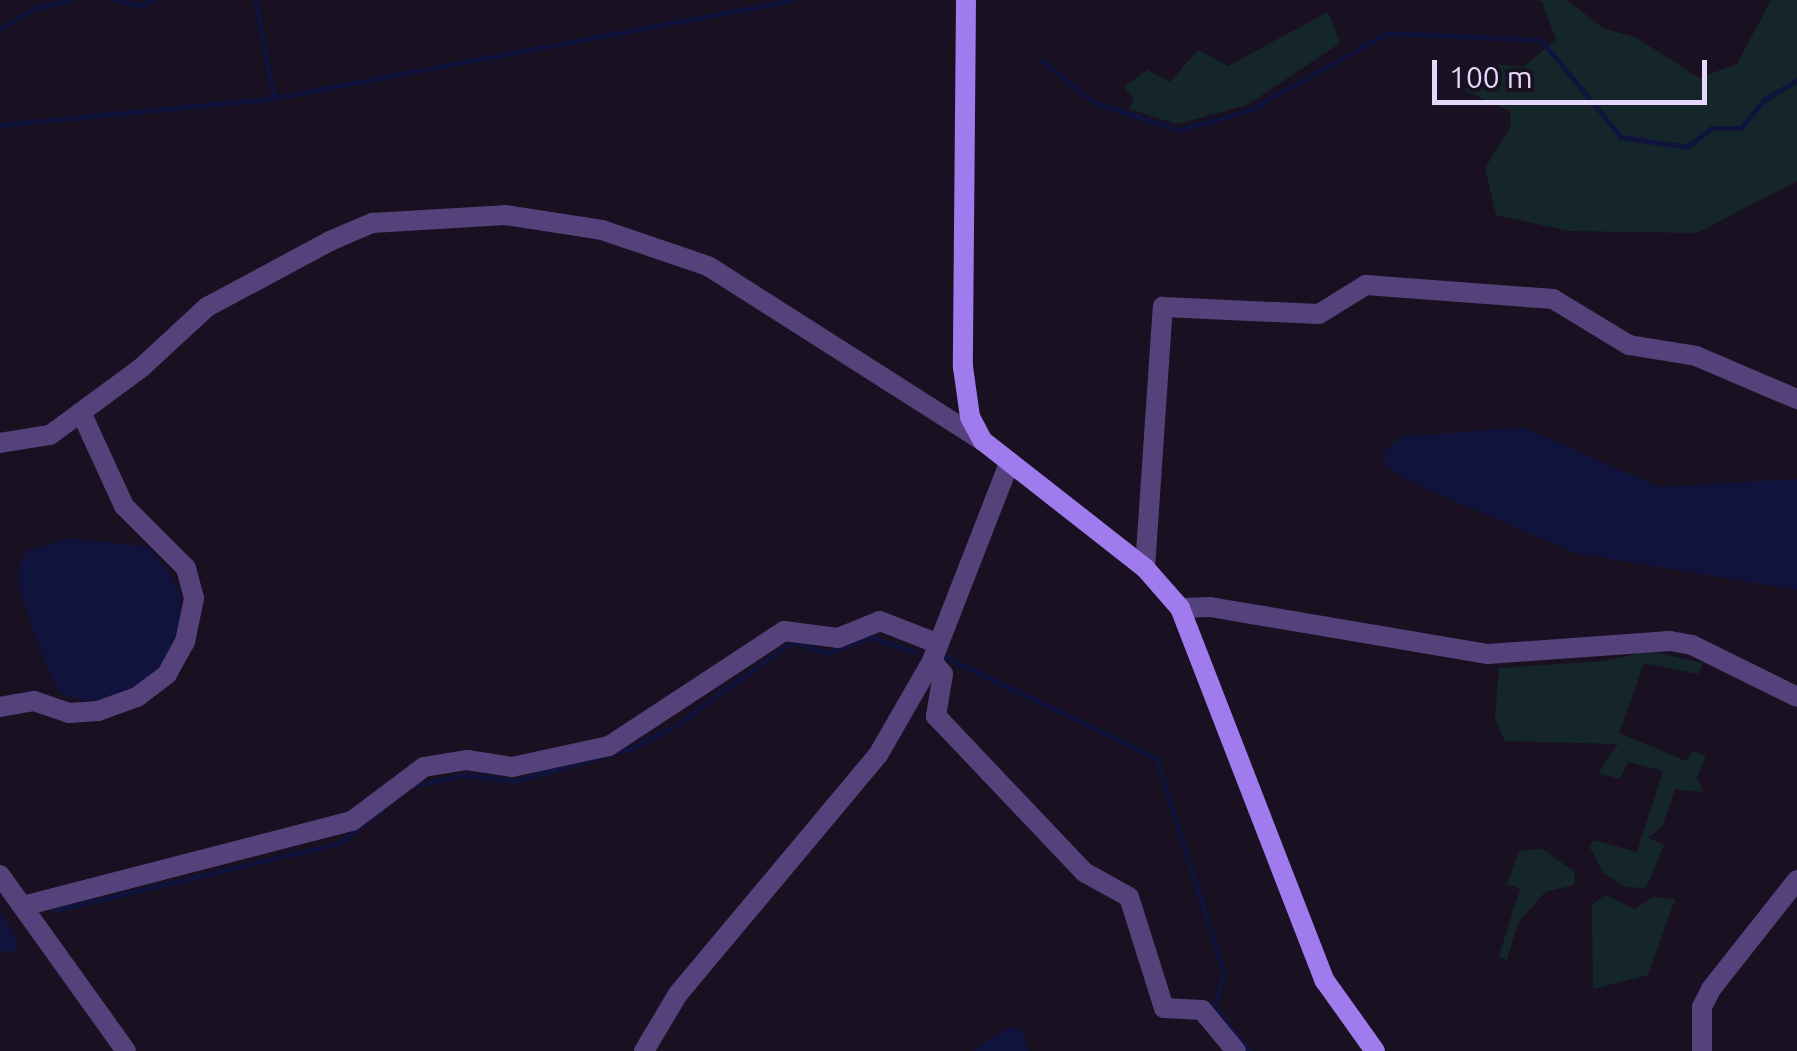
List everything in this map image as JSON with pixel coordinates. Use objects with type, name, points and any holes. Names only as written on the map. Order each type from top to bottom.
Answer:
[{"type":"street","points":[[966,0],[963,367],[970,416],[983,442]]},
{"type":"street","points":[[0,443],[50,435],[207,307],[330,241],[372,224],[504,215],[602,230],[708,266],[983,442],[1146,568],[1180,608],[1325,981],[1375,1051]]},
{"type":"street","points":[[1146,568],[1163,307],[1320,314],[1366,285],[1553,299],[1629,345],[1696,356],[1797,399]]},
{"type":"street","points":[[0,707],[34,701],[69,712],[98,711],[137,697],[167,674],[185,642],[194,598],[186,568],[124,506],[81,412]]},
{"type":"street","points":[[644,1051],[678,994],[878,755],[934,652],[1009,464]]},
{"type":"street","points":[[1180,608],[1210,607],[1488,654],[1670,642],[1692,645],[1797,697]]},
{"type":"street","points":[[23,906],[352,821],[424,768],[467,760],[512,766],[609,746],[784,631],[838,638],[880,621],[934,652],[943,674],[936,716],[1084,872],[1129,898],[1164,1008],[1202,1010],[1236,1051]]},
{"type":"street","points":[[0,875],[126,1051]]},
{"type":"street","points":[[1702,1051],[1702,1008],[1711,989],[1797,880]]},
{"type":"shaded area","points":[[1526,0],[1567,0],[1603,28],[1635,37],[1699,78],[1737,64],[1771,0],[1797,0],[1797,181],[1697,233],[1569,231],[1496,215],[1485,168],[1511,126],[1510,111],[1465,91],[1467,82],[1494,64],[1523,67],[1556,40],[1542,1]]},
{"type":"shaded area","points":[[1328,12],[1340,43],[1247,105],[1177,124],[1129,109],[1134,99],[1124,87],[1147,70],[1170,82],[1198,50],[1228,66]]},
{"type":"shaded area","points":[[1523,427],[1659,487],[1797,479],[1797,590],[1575,553],[1415,484],[1386,466],[1384,453],[1400,437]]},
{"type":"shaded area","points":[[71,538],[149,547],[180,594],[183,633],[147,685],[89,702],[60,693],[18,588],[18,568],[26,551]]},
{"type":"shaded area","points":[[1649,651],[1703,663],[1698,674],[1644,663],[1619,733],[1686,761],[1693,751],[1706,756],[1697,778],[1703,792],[1675,789],[1662,827],[1648,838],[1664,845],[1646,888],[1625,887],[1604,873],[1590,848],[1593,840],[1637,852],[1663,771],[1628,762],[1620,779],[1598,773],[1618,744],[1505,741],[1495,718],[1499,668],[1604,661]]},
{"type":"shaded area","points":[[1542,849],[1575,872],[1574,885],[1545,892],[1518,923],[1507,960],[1499,956],[1520,889],[1507,884],[1519,851]]},
{"type":"shaded area","points":[[1605,895],[1635,909],[1653,897],[1675,899],[1648,975],[1593,989],[1592,905]]},
{"type":"shaded area","points":[[0,911],[18,941],[14,952],[0,951]]},
{"type":"shaded area","points":[[1007,1028],[1020,1028],[1029,1051],[973,1051]]},
{"type":"waterway","points":[[0,29],[33,9],[70,0]]},
{"type":"waterway","points":[[114,0],[140,6],[151,0]]},
{"type":"waterway","points":[[255,0],[274,98],[793,0]]},
{"type":"waterway","points":[[1041,60],[1095,103],[1178,130],[1248,111],[1387,33],[1541,40],[1621,137],[1687,147],[1711,128],[1741,128],[1764,100],[1797,80]]},
{"type":"waterway","points":[[0,125],[274,98]]},
{"type":"waterway","points":[[415,785],[465,775],[515,781],[632,748],[675,726],[792,642],[828,653],[870,637],[916,652]]},
{"type":"waterway","points":[[944,656],[1156,758],[1224,974],[1214,1007],[1249,1051]]},
{"type":"waterway","points":[[56,910],[340,843],[383,809]]}]
